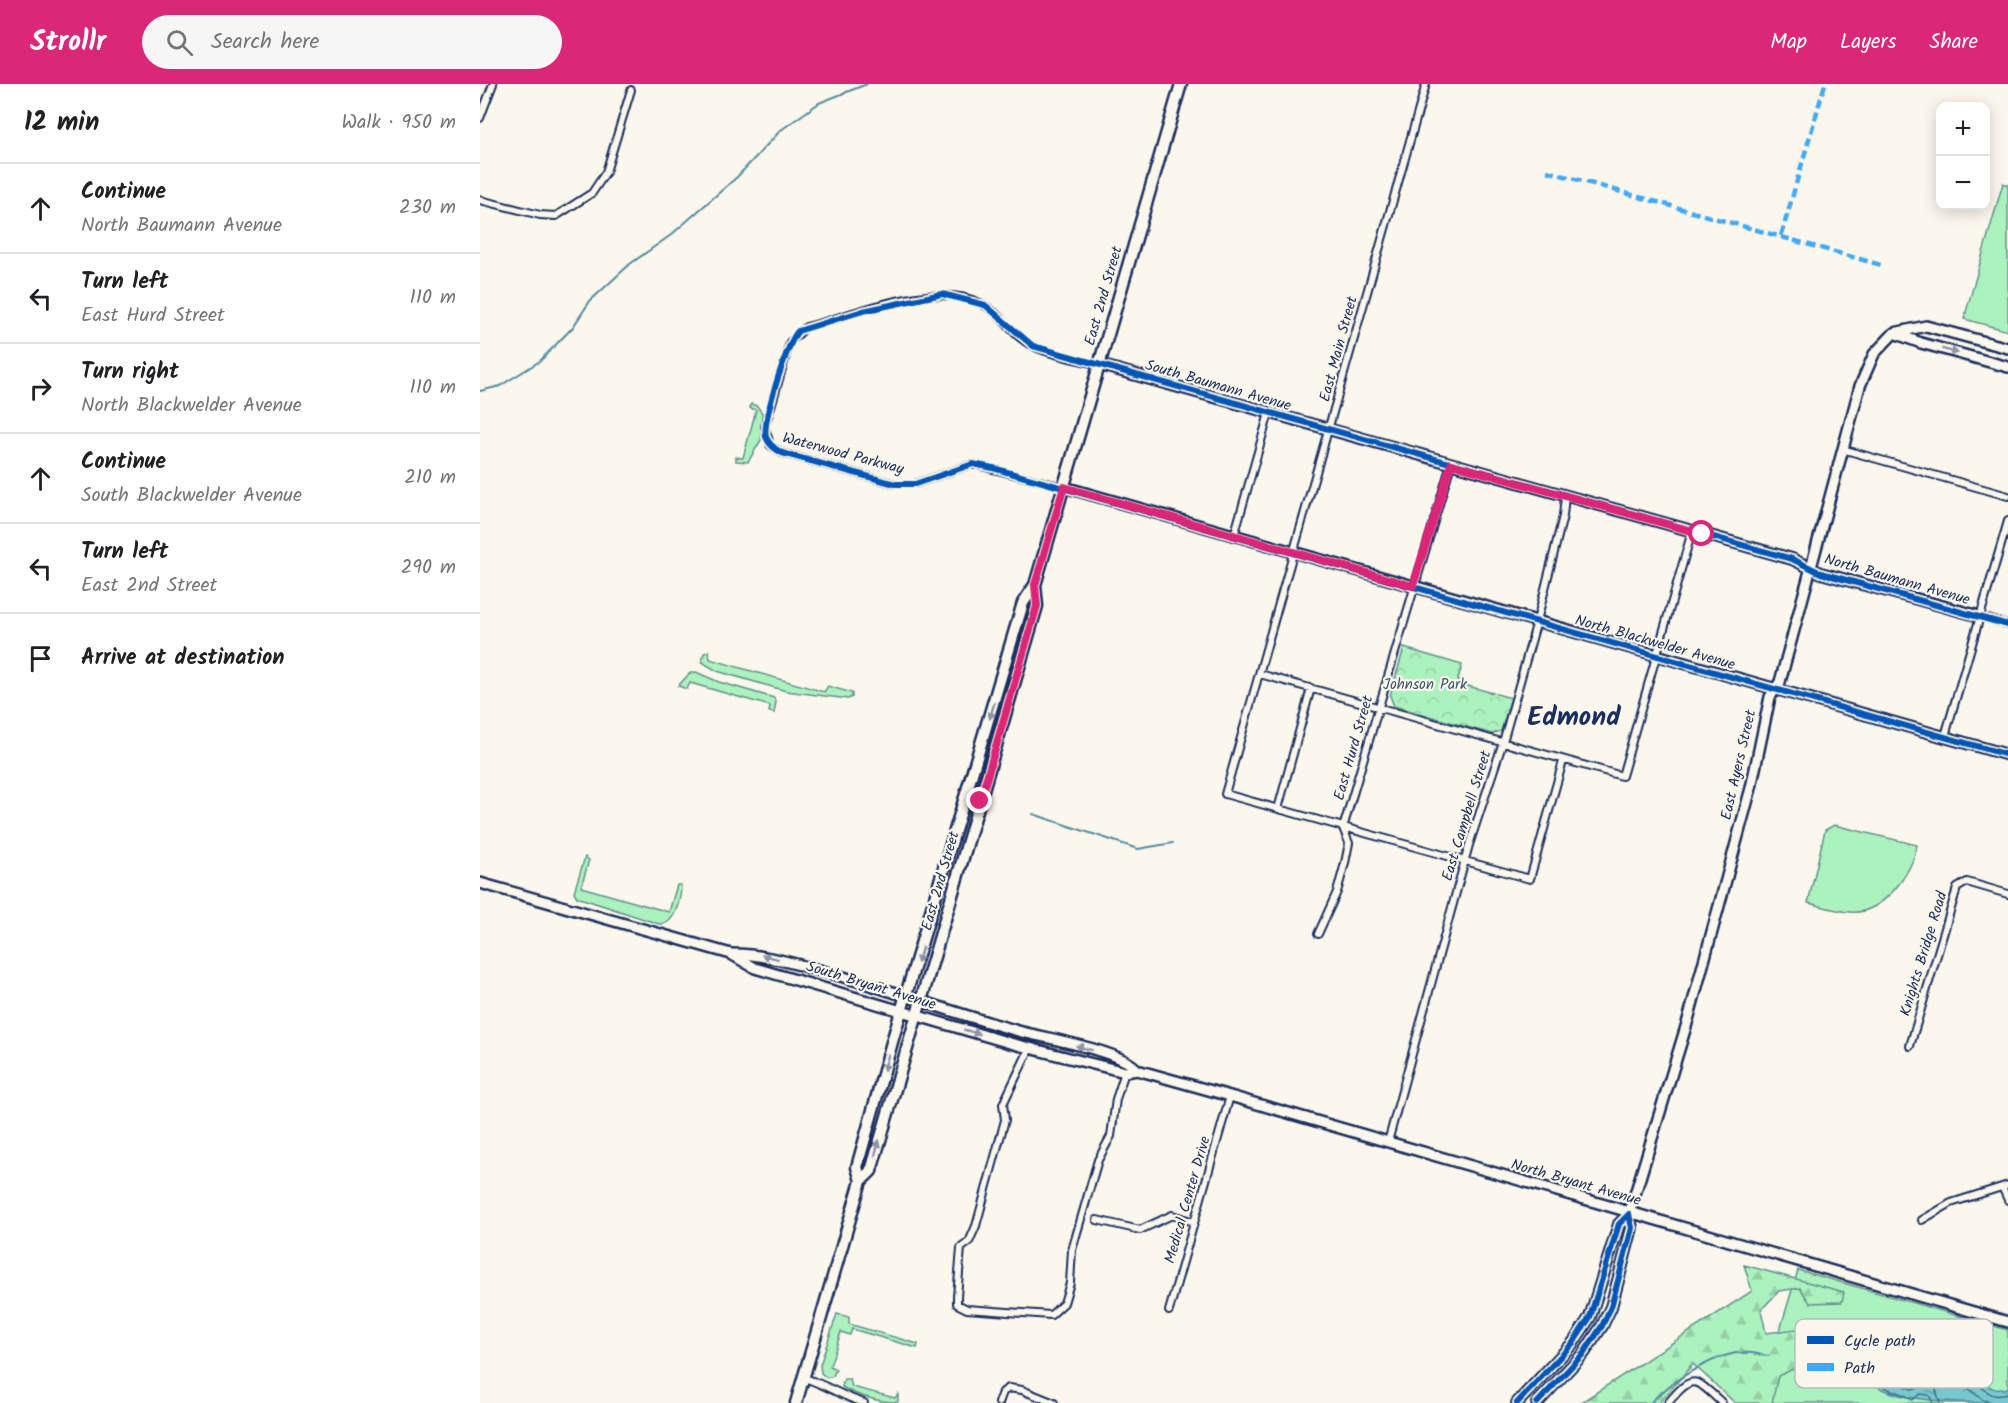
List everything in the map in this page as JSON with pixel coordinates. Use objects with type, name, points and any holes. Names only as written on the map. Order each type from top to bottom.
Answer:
[{"type":"main road","name":"East 2nd Street","points":[[796,1403],[861,1181],[858,1167],[902,1010],[1023,603],[1035,585],[1181,84]]},
{"type":"main road","name":"East 2nd Street","points":[[861,1181],[871,1171],[965,853],[1037,606],[1035,585]]},
{"type":"main road","points":[[1014,638],[1015,654],[1011,676],[1014,682]]},
{"type":"main road","points":[[956,831],[965,853]]},
{"type":"street","points":[[480,118],[493,84]]},
{"type":"street","name":"East Main Street","points":[[1278,809],[1226,794],[1426,84]]},
{"type":"street","points":[[480,200],[540,215],[556,216],[592,193],[606,172],[631,90]]},
{"type":"street","name":"Waterwood Parkway","points":[[1064,487],[973,464],[915,484],[895,484],[782,453],[770,445],[765,427],[786,352],[798,332],[863,311],[922,297],[942,294],[972,300],[993,311],[1016,334],[1033,346],[1100,365]]},
{"type":"street","points":[[1894,333],[1926,326],[2008,348]]},
{"type":"street","points":[[1894,333],[1921,343],[2008,367]]},
{"type":"street","name":"East Ayers Street","points":[[1629,1214],[1688,1020],[1751,788],[1770,697],[1780,682],[1842,449],[1867,367],[1882,344],[1894,333]]},
{"type":"street","name":"South Baumann Avenue","points":[[1100,365],[1330,430]]},
{"type":"street","points":[[1234,536],[1269,413]]},
{"type":"street","name":"North Baumann Avenue","points":[[1330,430],[1792,559],[1811,569],[2008,625]]},
{"type":"street","points":[[1842,449],[2008,496]]},
{"type":"street","name":"East Hurd Street","points":[[1318,934],[1325,924],[1345,863],[1349,843],[1343,828],[1451,464]]},
{"type":"street","name":"North Blackwelder Avenue","points":[[1064,487],[1775,690],[2008,754]]},
{"type":"street","name":"East Campbell Street","points":[[1388,1142],[1465,863],[1503,742],[1537,621],[1563,516],[1565,496]]},
{"type":"street","points":[[1945,736],[2008,521]]},
{"type":"street","points":[[1260,674],[1622,776],[1692,531]]},
{"type":"street","points":[[1311,688],[1278,809],[1465,863],[1530,879],[1563,760]]},
{"type":"street","name":"Knights Bridge Road","points":[[1910,1046],[1957,888],[1967,882],[2008,894]]},
{"type":"street","name":"South Bryant Avenue","points":[[480,883],[731,954],[755,968],[1030,1048],[1125,1072],[1137,1070]]},
{"type":"street","points":[[731,954],[758,954],[775,958],[1020,1031],[1099,1052],[1132,1063],[1137,1070]]},
{"type":"street","points":[[1030,1048],[1003,1104],[1005,1120],[976,1226],[969,1242],[961,1248],[957,1304],[967,1309],[1051,1315],[1061,1307],[1070,1283],[1072,1250],[1098,1160],[1111,1136],[1116,1099],[1125,1072]]},
{"type":"street","name":"North Bryant Avenue","points":[[1137,1070],[2008,1322]]},
{"type":"street","name":"Medical Center Drive","points":[[1169,1311],[1230,1096]]},
{"type":"street","points":[[1922,1220],[1951,1203],[2006,1187],[2008,1200]]},
{"type":"street","points":[[1517,1403],[1583,1328],[1595,1306],[1619,1224],[1629,1214]]},
{"type":"street","points":[[1537,1403],[1584,1353],[1603,1325],[1611,1307],[1632,1228],[1629,1214]]},
{"type":"street","points":[[1097,1220],[1140,1230],[1172,1215],[1194,1222]]},
{"type":"street","points":[[804,1378],[821,1382],[842,1395],[864,1403]]},
{"type":"street","points":[[1668,1403],[1685,1383],[1699,1382],[1722,1403]]},
{"type":"street","points":[[999,1403],[1003,1392],[1009,1388],[1054,1403]]},
{"type":"street","points":[[1037,1396],[1041,1403]]},
{"type":"green space","points":[[2003,183],[2008,185],[2008,331],[1964,319]]},
{"type":"green space","points":[[751,404],[757,406],[762,413],[761,440],[748,462],[736,461],[736,457],[743,458],[756,410],[750,408]]},
{"type":"green space","name":"Johnson Park","points":[[1404,648],[1462,665],[1457,683],[1511,698],[1501,731],[1492,734],[1394,706],[1390,696]]},
{"type":"green space","points":[[709,651],[710,659],[824,692],[828,686],[852,693],[852,697],[848,699],[786,691],[717,671],[702,662],[704,653]]},
{"type":"green space","points":[[696,672],[719,682],[774,698],[776,702],[774,713],[769,712],[770,706],[690,683],[687,689],[678,686],[690,673]]},
{"type":"green space","points":[[1834,825],[1917,845],[1909,868],[1902,879],[1884,900],[1873,907],[1850,912],[1808,903],[1825,830]]},
{"type":"green space","points":[[585,857],[589,860],[581,887],[669,912],[677,885],[681,885],[680,897],[673,916],[669,921],[659,924],[577,897],[574,892]]},
{"type":"green space","points":[[1744,1265],[1844,1292],[1842,1302],[1810,1303],[1800,1288],[1779,1291],[1761,1310],[1766,1333],[1795,1329],[1795,1368],[1778,1376],[1772,1403],[1735,1403],[1693,1364],[1659,1403],[1580,1403],[1752,1291]]},
{"type":"green space","points":[[1798,1270],[1970,1319],[1795,1319],[1795,1388],[1993,1388],[1993,1326],[2008,1330],[2008,1403],[1758,1403]]},
{"type":"green space","points":[[837,1314],[849,1317],[849,1324],[918,1344],[917,1348],[852,1329],[850,1335],[841,1332],[830,1366],[836,1369],[833,1376],[827,1378],[821,1373],[820,1365]]},
{"type":"green space","points":[[844,1379],[850,1379],[852,1387],[895,1398],[898,1394],[898,1402],[862,1396],[842,1387]]},
{"type":"water","points":[[1880,1388],[2008,1388],[2008,1403],[1915,1398]]},
{"type":"waterway","points":[[480,391],[500,386],[540,361],[573,327],[590,301],[630,264],[671,235],[737,177],[781,130],[819,103],[867,84]]},
{"type":"waterway","points":[[1033,814],[1138,849],[1173,843]]},
{"type":"waterway","points":[[1650,1403],[1668,1387],[1713,1360],[1740,1352],[1769,1356]]},
{"type":"marked path","points":[[1781,236],[1825,84]]},
{"type":"marked path","points":[[1547,171],[1881,265]]},
{"type":"cycle path","points":[[2008,625],[1821,573],[1792,559],[1033,346],[985,305],[942,294],[863,311],[798,331],[782,366],[768,416],[766,437],[772,446],[782,453],[895,484],[915,484],[973,464],[993,468],[2008,755]]},
{"type":"cycle path","points":[[1517,1403],[1573,1343],[1590,1317],[1619,1224],[1629,1214]]},
{"type":"cycle path","points":[[1537,1403],[1584,1353],[1602,1326],[1611,1307],[1632,1228],[1629,1214]]},
{"type":"district","name":"Edmond","points":[[1574,717]]},
{"type":"route","points":[[980,801],[1037,606],[1035,585],[1064,487],[1413,586],[1451,464],[1702,534]]}]
